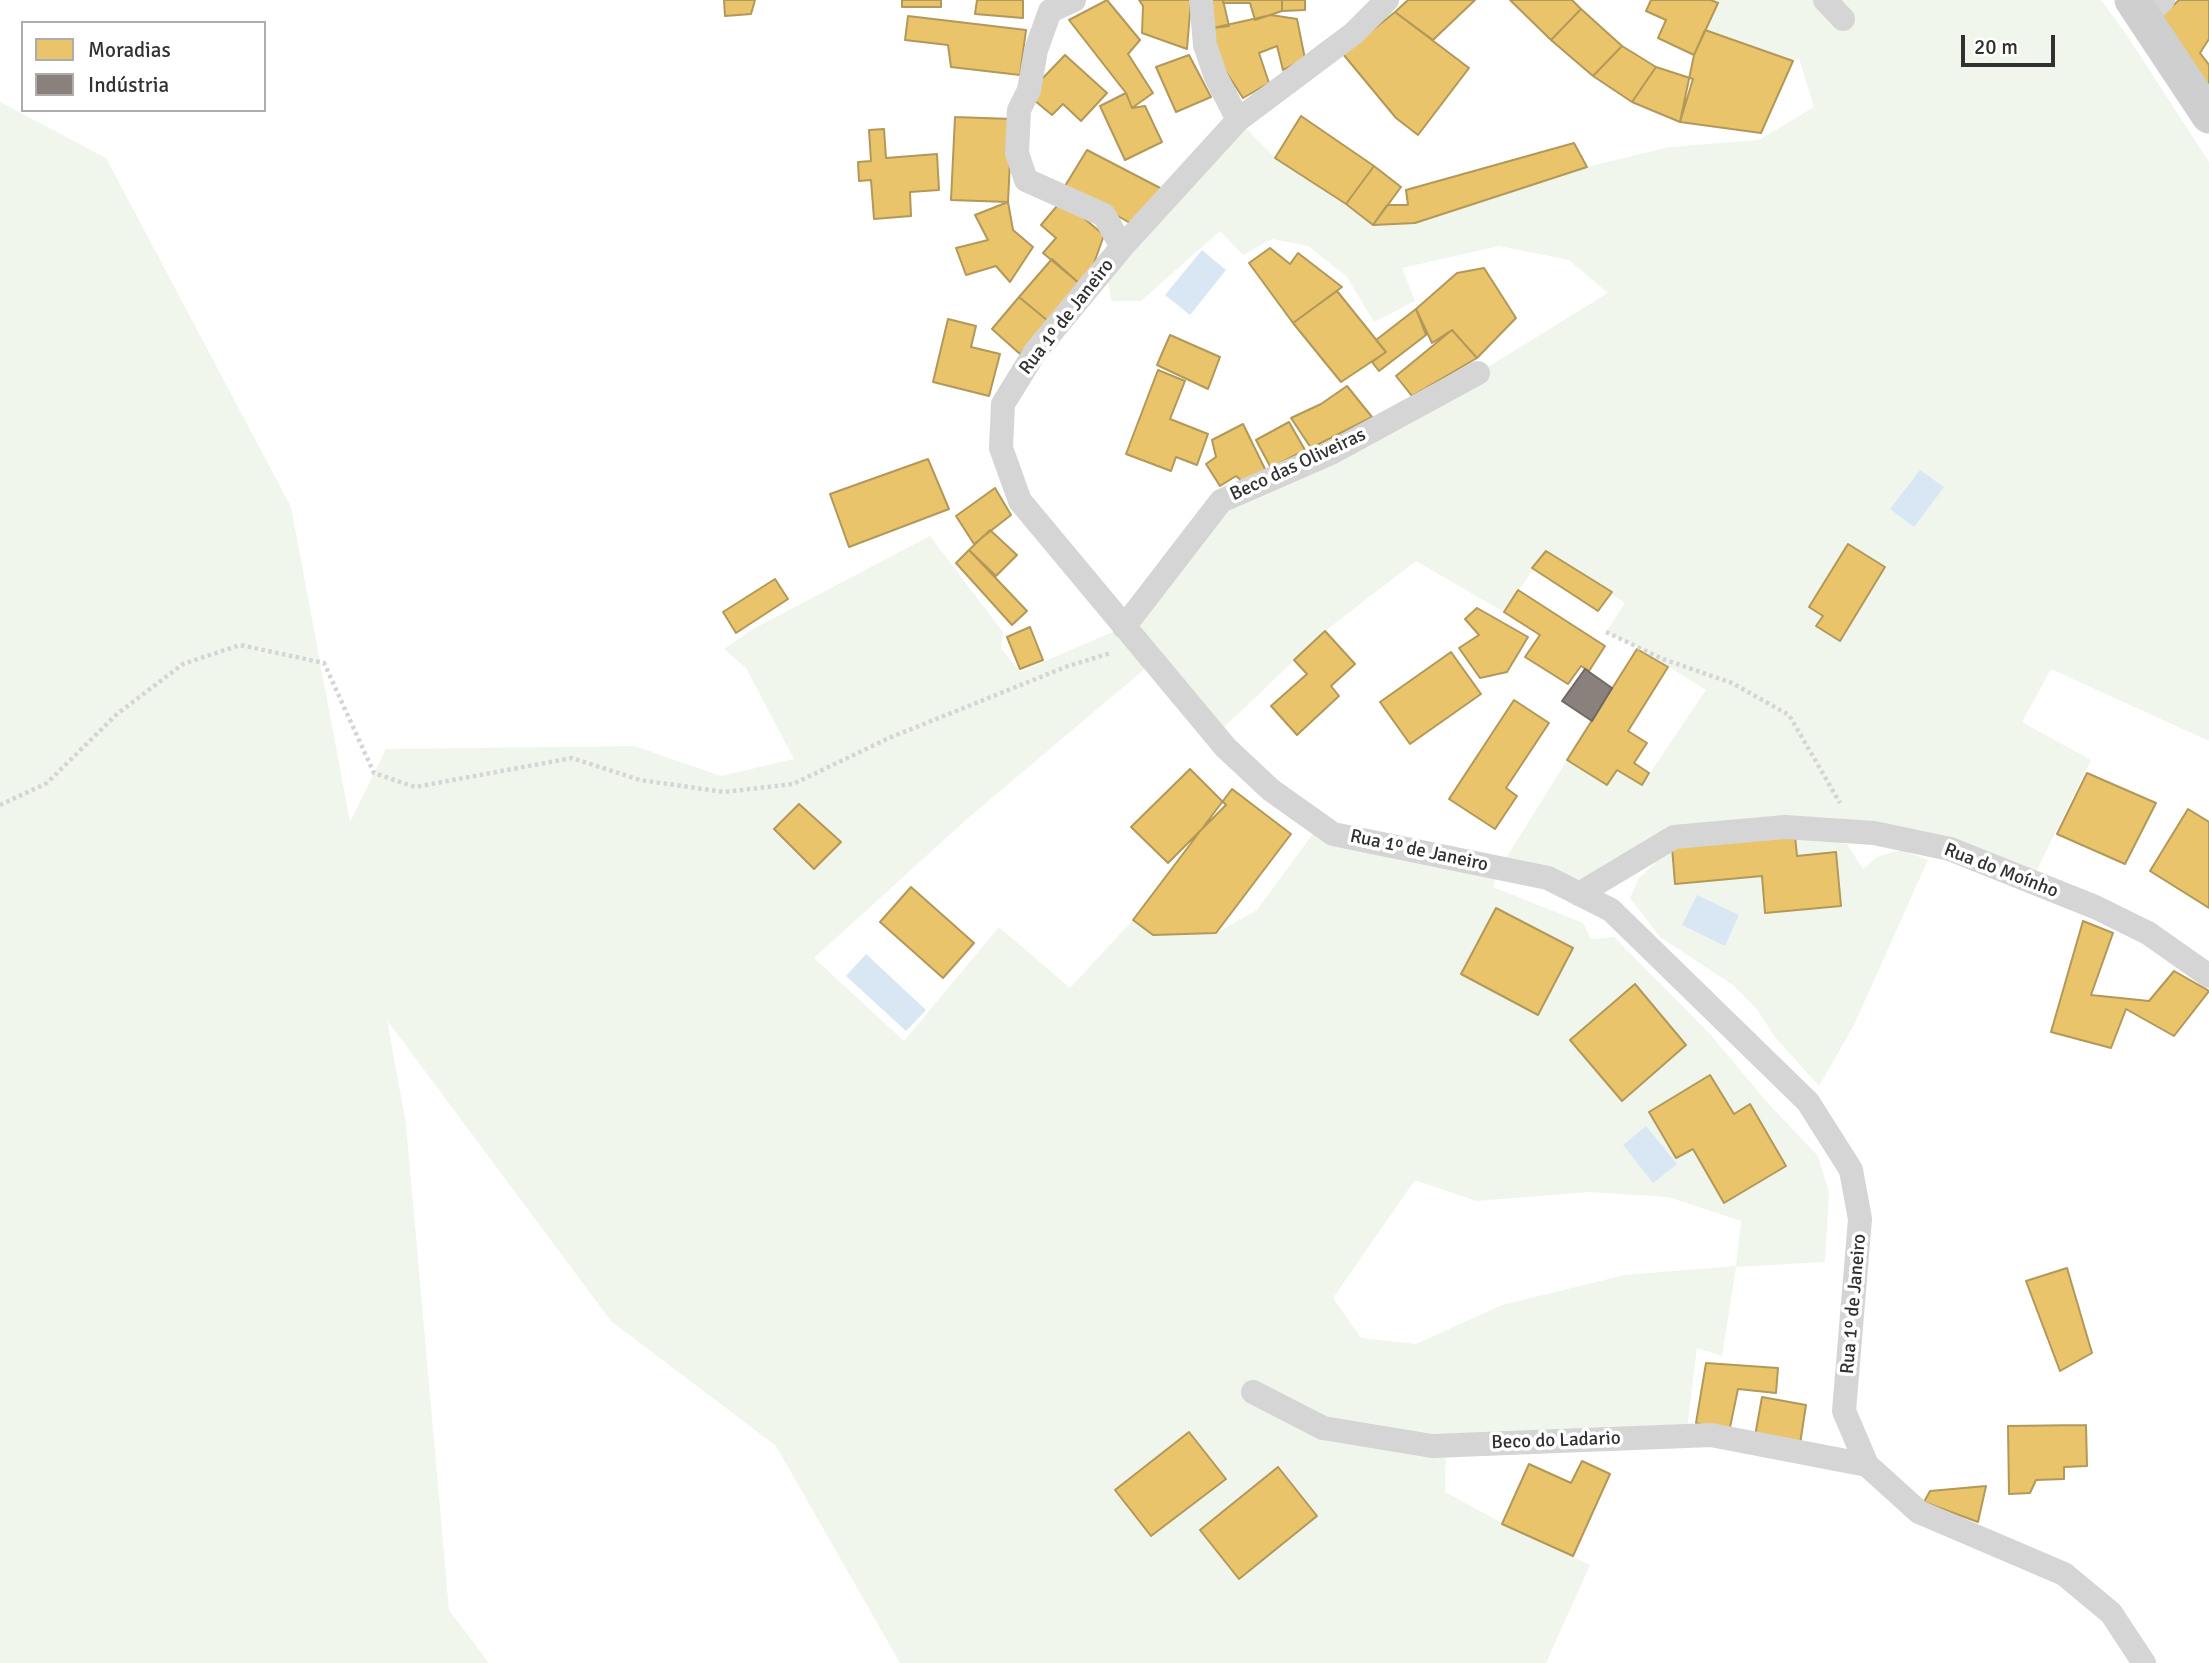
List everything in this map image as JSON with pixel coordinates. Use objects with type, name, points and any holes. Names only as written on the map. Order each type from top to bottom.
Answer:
[{"type":"street","points":[[1074,0],[1050,11],[1045,24],[1036,50],[1029,90],[1019,110],[1017,153],[1026,180],[1104,215],[1122,247]]},
{"type":"street","points":[[1201,0],[1205,45],[1216,78],[1238,120]]},
{"type":"street","name":"Rua 1º de Janeiro","points":[[1387,0],[1354,33],[1238,120],[1122,247],[1035,352],[1003,404],[1001,448],[1020,501],[1226,748],[1271,790],[1333,834],[1548,878],[1611,910],[1808,1102],[1851,1170],[1861,1228],[1844,1411],[1867,1465],[1919,1512],[2064,1574],[2111,1613],[2144,1663]]},
{"type":"street","points":[[1825,0],[1843,19]]},
{"type":"street","points":[[2147,6],[2209,116]]},
{"type":"street","name":"Beco das Oliveiras","points":[[1132,635],[1221,501],[1331,453],[1478,373]]},
{"type":"street","name":"Rua do Moínho","points":[[1579,894],[1674,837],[1785,827],[1874,833],[1950,849],[2095,907],[2148,933],[2209,976]]},
{"type":"street","name":"Beco do Ladario","points":[[1253,1392],[1323,1429],[1432,1447],[1711,1435],[1867,1465]]},
{"type":"path","points":[[1606,632],[1663,659],[1732,683],[1789,715],[1824,772],[1854,832]]},
{"type":"path","points":[[0,805],[47,783],[117,714],[183,664],[240,645],[324,663],[374,773],[415,787],[572,758],[640,780],[724,792],[793,784],[889,738],[1068,666],[1132,635]]},
{"type":"shaded area","points":[[1711,0],[2101,0],[2126,34],[2209,162],[2209,741],[2051,669],[2022,722],[2091,760],[2031,882],[1874,833],[1674,837],[1579,894],[1500,868],[1493,887],[1583,923],[1591,939],[1614,937],[1710,1034],[1765,1100],[1818,1156],[1829,1192],[1825,1262],[1736,1267],[1722,1356],[1697,1348],[1686,1436],[1446,1446],[1445,1492],[1590,1565],[1546,1663],[900,1663],[776,1446],[611,1321],[387,1020],[406,1124],[449,1610],[489,1663],[0,1663],[0,102],[106,158],[291,507],[350,822],[386,749],[634,746],[721,776],[794,759],[746,668],[724,649],[751,630],[930,536],[1003,632],[1001,648],[1020,672],[1124,627],[1221,501],[1478,373],[1608,293],[1569,260],[1499,246],[1402,268],[1415,301],[1374,322],[1347,277],[1308,246],[1272,239],[1243,255],[1220,231],[1141,301],[1111,301],[1106,267],[1238,120],[1275,158],[1373,224],[1415,223],[1587,167],[1669,147],[1759,140],[1814,107],[1799,58],[1793,61],[1705,30]],"holes":[[[1546,551],[1625,603],[1606,632],[1637,647],[1706,690],[1642,785],[1617,770],[1607,785],[1567,760],[1500,868],[1320,824],[1257,910],[1216,933],[1153,935],[1133,920],[1070,988],[999,927],[904,1041],[814,958],[968,818],[1153,662],[1215,736],[1325,631],[1416,561],[1504,612]],[[1415,1180],[1476,1201],[1590,1192],[1668,1197],[1741,1221],[1736,1266],[1625,1275],[1502,1305],[1416,1344],[1361,1338],[1333,1298]]]},
{"type":"shaded area","points":[[1795,836],[1847,844],[1863,869],[1877,857],[1901,850],[1928,860],[1853,1027],[1819,1086],[1775,1037],[1756,1008],[1733,985],[1660,937],[1630,898],[1639,878],[1672,847]]},
{"type":"water","points":[[1202,250],[1226,270],[1190,315],[1165,295]]},
{"type":"water","points":[[1920,470],[1944,487],[1914,527],[1890,509]]},
{"type":"water","points":[[1697,895],[1739,915],[1725,946],[1682,925]]},
{"type":"water","points":[[866,954],[926,1010],[906,1031],[846,976]]},
{"type":"water","points":[[1646,1126],[1677,1164],[1653,1183],[1623,1145]]},
{"type":"building: Moradias","points":[[724,0],[755,0],[751,14],[725,16]]},
{"type":"building: Moradias","points":[[902,0],[941,0],[941,7],[902,7]]},
{"type":"building: Moradias","points":[[977,0],[1023,0],[1023,18],[975,14]]},
{"type":"building: Moradias","points":[[1107,0],[1140,40],[1128,54],[1153,93],[1132,108],[1126,93],[1069,20]]},
{"type":"building: Moradias","points":[[1139,0],[1191,0],[1187,49],[1142,33],[1143,6]]},
{"type":"building: Moradias","points":[[1212,0],[1223,0],[1229,26],[1213,28]]},
{"type":"building: Moradias","points":[[1223,0],[1282,0],[1282,11],[1255,20],[1250,3],[1223,3]]},
{"type":"building: Moradias","points":[[1282,0],[1305,0],[1305,10],[1282,11]]},
{"type":"building: Moradias","points":[[1408,0],[1475,0],[1433,40],[1395,12]]},
{"type":"building: Moradias","points":[[1510,0],[1572,0],[1581,9],[1551,40]]},
{"type":"building: Moradias","points":[[1651,0],[1711,0],[1718,3],[1694,55],[1658,38],[1666,20],[1646,11]]},
{"type":"building: Moradias","points":[[2179,0],[2209,0],[2209,39],[2200,53],[2209,65],[2209,87],[2160,17]]},
{"type":"building: Moradias","points":[[1581,9],[1622,46],[1593,76],[1551,40]]},
{"type":"building: Moradias","points":[[1395,12],[1469,68],[1418,135],[1396,118],[1343,54]]},
{"type":"building: Moradias","points":[[1271,15],[1297,19],[1305,59],[1283,70],[1277,46],[1259,53],[1269,83],[1243,98],[1219,61],[1213,28]]},
{"type":"building: Moradias","points":[[908,16],[1026,30],[1020,75],[951,67],[948,45],[905,40]]},
{"type":"building: Moradias","points":[[1705,30],[1793,61],[1761,133],[1680,122],[1694,55]]},
{"type":"building: Moradias","points":[[1622,46],[1656,67],[1632,102],[1593,76]]},
{"type":"building: Moradias","points":[[1065,55],[1107,93],[1081,121],[1063,104],[1052,115],[1034,100],[1040,81]]},
{"type":"building: Moradias","points":[[1189,55],[1211,97],[1176,112],[1156,67]]},
{"type":"building: Moradias","points":[[1656,67],[1693,79],[1680,122],[1632,102]]},
{"type":"building: Moradias","points":[[1126,93],[1132,108],[1145,106],[1162,142],[1125,160],[1100,106]]},
{"type":"building: Moradias","points":[[1301,116],[1374,166],[1346,204],[1275,158]]},
{"type":"building: Moradias","points":[[955,117],[1012,119],[1008,202],[951,200]]},
{"type":"building: Moradias","points":[[884,129],[886,158],[937,154],[939,190],[910,192],[911,216],[874,219],[871,180],[859,181],[858,162],[871,161],[869,130]]},
{"type":"building: Moradias","points":[[1574,143],[1587,167],[1415,223],[1373,225],[1387,205],[1408,205],[1406,190]]},
{"type":"building: Moradias","points":[[1087,150],[1164,190],[1130,223],[1065,186]]},
{"type":"building: Moradias","points":[[1374,166],[1401,187],[1373,225],[1346,204]]},
{"type":"building: Moradias","points":[[1062,200],[1104,235],[1092,269],[1080,284],[1043,253],[1056,238],[1041,225]]},
{"type":"building: Moradias","points":[[1008,202],[1013,230],[1033,247],[1010,282],[996,266],[966,275],[956,248],[988,240],[975,215]]},
{"type":"building: Moradias","points":[[1270,248],[1290,264],[1298,253],[1342,287],[1293,323],[1249,263]]},
{"type":"building: Moradias","points":[[1052,259],[1080,284],[1048,321],[1019,297]]},
{"type":"building: Moradias","points":[[1484,268],[1516,318],[1477,358],[1452,330],[1432,343],[1416,309],[1457,273]]},
{"type":"building: Moradias","points":[[1337,291],[1386,352],[1341,382],[1293,323]]},
{"type":"building: Moradias","points":[[1019,297],[1048,321],[1020,354],[992,329]]},
{"type":"building: Moradias","points":[[1416,309],[1426,335],[1379,371],[1372,362],[1386,352],[1376,340]]},
{"type":"building: Moradias","points":[[948,319],[976,326],[971,347],[1000,354],[989,396],[933,382]]},
{"type":"building: Moradias","points":[[1452,330],[1477,358],[1412,396],[1396,376]]},
{"type":"building: Moradias","points":[[1170,335],[1220,357],[1208,389],[1157,365]]},
{"type":"building: Moradias","points":[[1158,370],[1185,381],[1170,419],[1208,434],[1197,465],[1176,457],[1171,471],[1126,454]]},
{"type":"building: Moradias","points":[[1347,386],[1372,417],[1311,448],[1291,418],[1321,404]]},
{"type":"building: Moradias","points":[[1289,422],[1305,450],[1271,468],[1256,440]]},
{"type":"building: Moradias","points":[[1243,424],[1266,471],[1243,482],[1236,476],[1220,486],[1206,464],[1216,457],[1212,440]]},
{"type":"building: Moradias","points":[[928,459],[949,509],[849,547],[830,494]]},
{"type":"building: Moradias","points":[[995,488],[1011,515],[974,544],[956,516]]},
{"type":"building: Moradias","points":[[990,530],[1017,555],[996,576],[969,550]]},
{"type":"building: Moradias","points":[[1848,544],[1885,567],[1840,641],[1816,626],[1823,616],[1809,607]]},
{"type":"building: Moradias","points":[[969,550],[1027,611],[1012,625],[956,563]]},
{"type":"building: Moradias","points":[[1546,551],[1612,592],[1598,611],[1532,568]]},
{"type":"building: Moradias","points":[[775,579],[788,599],[736,633],[723,612]]},
{"type":"building: Moradias","points":[[1518,590],[1605,646],[1589,671],[1581,666],[1568,684],[1525,657],[1540,635],[1504,612]]},
{"type":"building: Moradias","points":[[1477,608],[1528,637],[1507,672],[1480,678],[1459,648],[1479,635],[1465,619]]},
{"type":"building: Moradias","points":[[1030,627],[1043,660],[1020,669],[1007,637]]},
{"type":"building: Moradias","points":[[1325,631],[1355,664],[1331,686],[1339,696],[1297,735],[1271,706],[1307,674],[1294,660]]},
{"type":"building: Moradias","points":[[1637,649],[1668,667],[1628,731],[1647,743],[1634,763],[1649,773],[1642,785],[1617,770],[1607,785],[1567,760]]},
{"type":"building: Moradias","points":[[1451,652],[1481,694],[1410,744],[1380,702]]},
{"type":"building: Moradias","points":[[1514,700],[1549,723],[1506,788],[1517,796],[1495,829],[1449,799]]},
{"type":"building: Moradias","points":[[1190,769],[1226,805],[1168,863],[1131,827]]},
{"type":"building: Moradias","points":[[2087,773],[2156,803],[2125,864],[2057,834]]},
{"type":"building: Moradias","points":[[1232,789],[1291,834],[1216,933],[1153,935],[1133,920]]},
{"type":"building: Moradias","points":[[799,804],[841,842],[814,869],[774,829]]},
{"type":"building: Moradias","points":[[2188,809],[2209,822],[2209,908],[2150,871]]},
{"type":"building: Moradias","points":[[1795,836],[1797,856],[1836,852],[1841,906],[1765,913],[1762,876],[1675,884],[1672,847]]},
{"type":"building: Moradias","points":[[911,887],[974,943],[943,978],[880,922]]},
{"type":"building: Moradias","points":[[1496,908],[1573,948],[1538,1015],[1461,974]]},
{"type":"building: Moradias","points":[[2083,921],[2113,933],[2091,995],[2149,1001],[2174,971],[2209,991],[2174,1036],[2126,1009],[2111,1048],[2051,1032]]},
{"type":"building: Moradias","points":[[1635,984],[1686,1045],[1622,1101],[1570,1040]]},
{"type":"building: Moradias","points":[[1710,1075],[1734,1114],[1750,1104],[1786,1166],[1724,1203],[1693,1149],[1676,1158],[1649,1112]]},
{"type":"building: Moradias","points":[[2067,1268],[2092,1353],[2060,1371],[2026,1281]]},
{"type":"building: Moradias","points":[[1706,1363],[1778,1368],[1776,1393],[1738,1389],[1729,1432],[1696,1423]]},
{"type":"building: Moradias","points":[[1762,1397],[1806,1405],[1800,1444],[1755,1436]]},
{"type":"building: Moradias","points":[[2086,1425],[2087,1466],[2064,1467],[2064,1479],[2036,1480],[2030,1493],[2009,1494],[2008,1426]]},
{"type":"building: Moradias","points":[[1189,1432],[1226,1479],[1151,1536],[1115,1490]]},
{"type":"building: Moradias","points":[[1582,1461],[1610,1474],[1573,1556],[1502,1524],[1529,1464],[1571,1483]]},
{"type":"building: Moradias","points":[[1278,1467],[1317,1516],[1239,1579],[1200,1530]]},
{"type":"building: Moradias","points":[[1986,1486],[1978,1522],[1924,1502],[1930,1491]]},
{"type":"building: Indústria","points":[[1585,669],[1612,688],[1592,721],[1562,701]]}]
